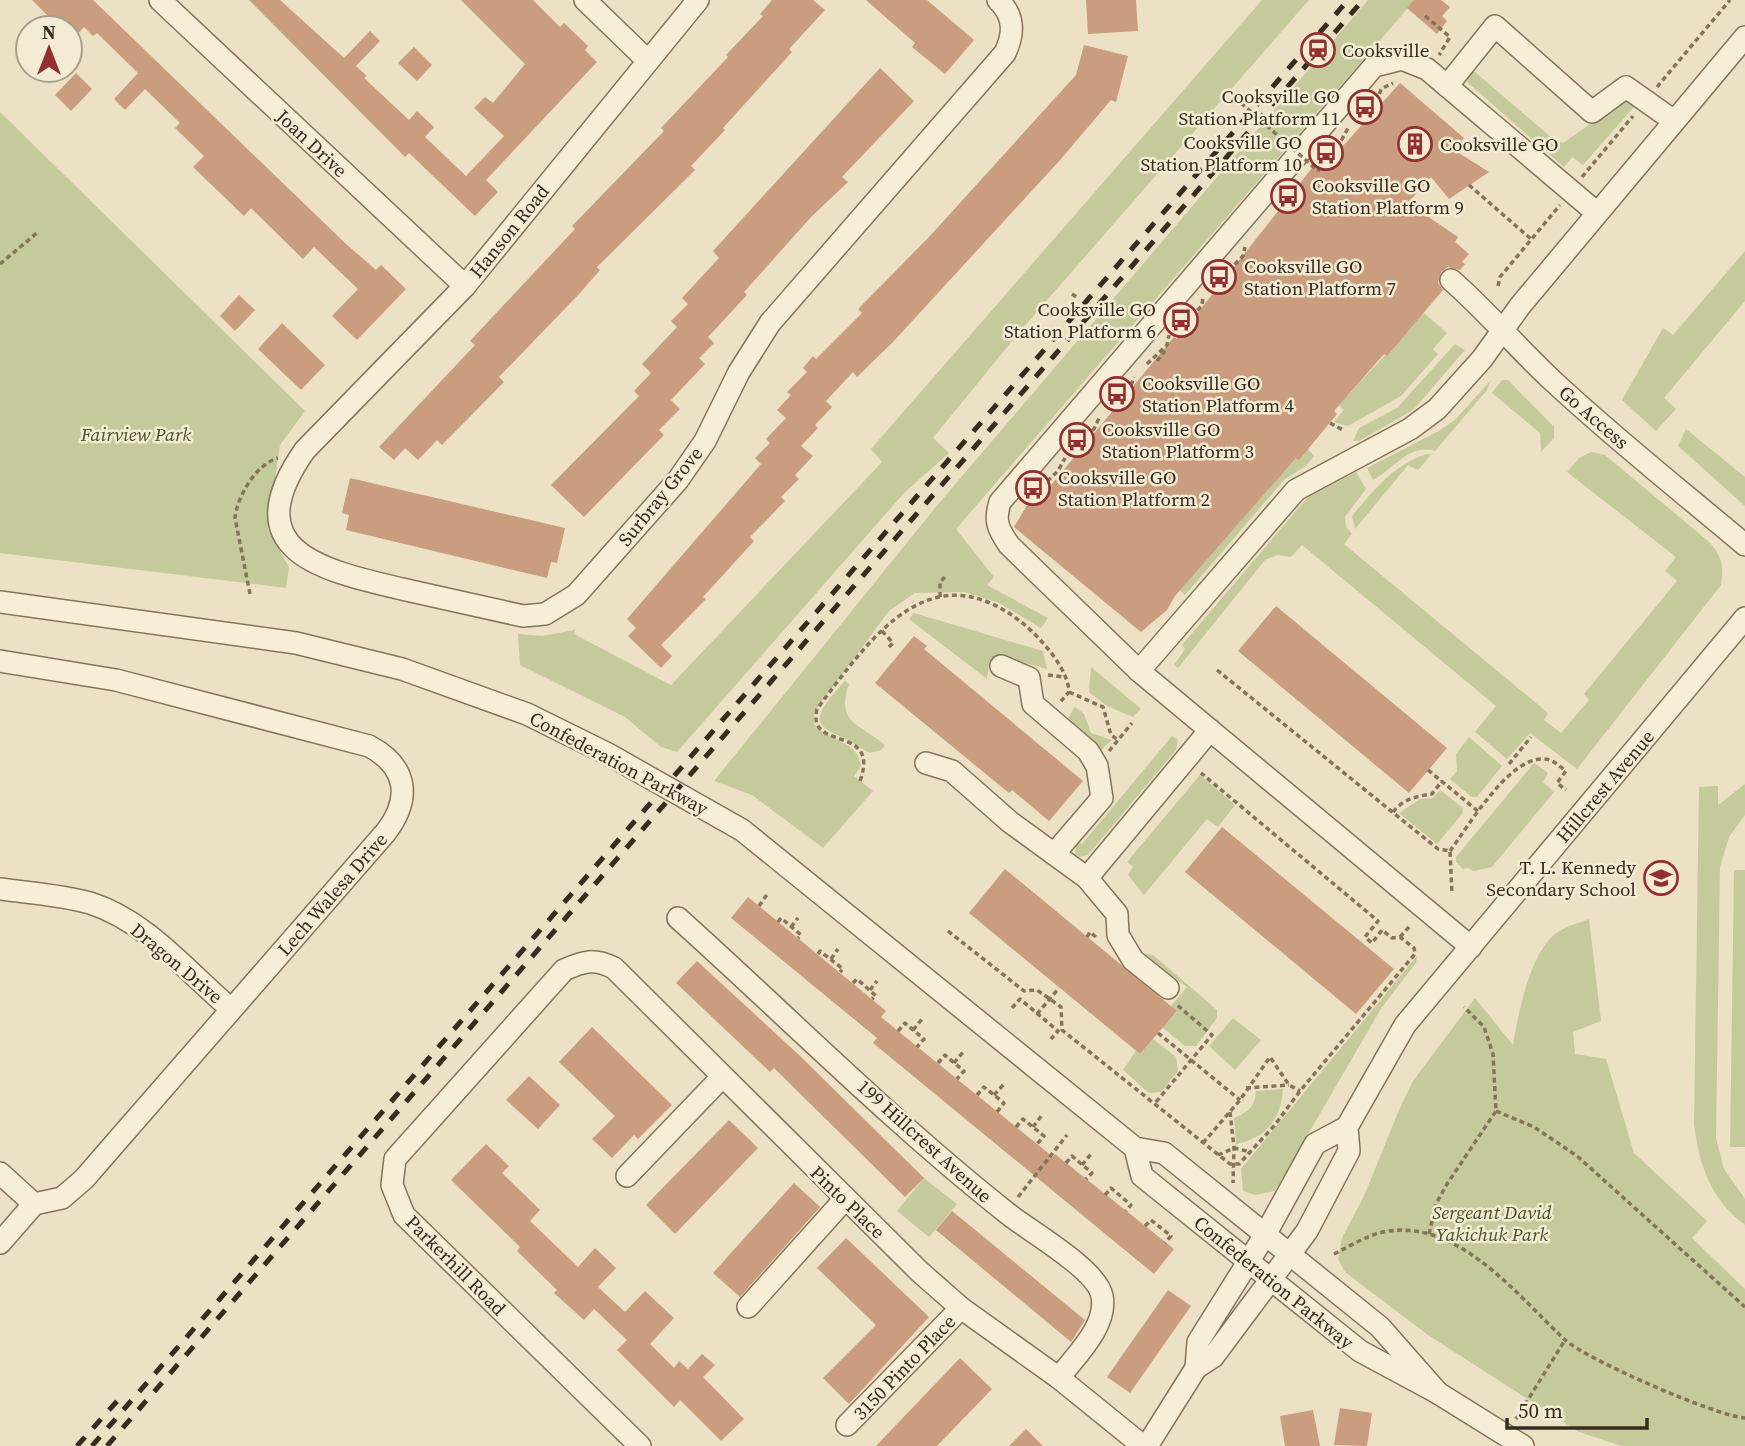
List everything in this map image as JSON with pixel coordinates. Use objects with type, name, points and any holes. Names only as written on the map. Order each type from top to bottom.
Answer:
[{"type":"street","name":"Joan Drive","points":[[160,0],[465,286]]},
{"type":"street","points":[[585,0],[647,60]]},
{"type":"street","name":"Hanson Road","points":[[305,450],[465,286],[698,0]]},
{"type":"street","name":"Surbray Grove","points":[[305,450],[288,475],[279,514],[283,533],[297,553],[314,565],[336,574],[523,616],[545,614],[566,602],[576,595],[678,480],[705,440],[739,372],[770,323],[1005,53],[1012,37],[1011,20],[998,0]]},
{"type":"street","points":[[1447,86],[1495,26],[1592,112],[1626,87],[1674,121]]},
{"type":"street","points":[[1139,671],[1296,490],[1410,429],[1437,409],[1745,37]]},
{"type":"street","points":[[1471,947],[1139,671],[1009,545],[998,529],[995,518],[1000,502],[1374,66],[1402,59],[1416,62],[1597,213]]},
{"type":"street","name":"Go Access","points":[[1451,280],[1482,306],[1523,353],[1591,416],[1745,545]]},
{"type":"street","name":"Confederation Parkway","points":[[0,602],[296,643],[402,669],[527,714],[608,754],[741,830],[1135,1147],[1164,1153],[1380,1327],[1438,1393]]},
{"type":"street","name":"Hillcrest Avenue","points":[[1196,1368],[1198,1342],[1250,1261],[1315,1144],[1347,1127],[1405,1025],[1745,618]]},
{"type":"street","name":"Lech Walesa Drive","points":[[0,661],[116,680],[369,746],[384,754],[396,766],[402,782],[402,800],[397,818],[85,1179],[62,1198],[34,1204]]},
{"type":"street","points":[[1001,666],[1029,678],[1033,704],[1088,751],[1097,766],[1102,798],[1054,854]]},
{"type":"street","points":[[1087,878],[1210,730]]},
{"type":"street","points":[[926,763],[952,771],[1010,822],[1087,878],[1117,914],[1118,935],[1133,960],[1170,994]]},
{"type":"street","name":"Dragon Drive","points":[[0,889],[90,903],[119,915],[141,929],[231,1009]]},
{"type":"street","name":"199 Hillcrest Avenue","points":[[678,918],[1006,1212],[1094,1278],[1102,1296],[1097,1328],[1059,1378]]},
{"type":"street","name":"Pinto Place","points":[[564,970],[583,961],[599,960],[614,968],[845,1199],[961,1308],[1059,1378],[1145,1446]]},
{"type":"street","name":"Parkerhill Road","points":[[564,970],[396,1159],[392,1185],[404,1215],[640,1446]]},
{"type":"street","points":[[626,1176],[722,1077]]},
{"type":"street","name":"Hillcrest Avenue","points":[[1145,1446],[1196,1368],[1213,1357],[1307,1231],[1349,1151],[1347,1127]]},
{"type":"street","name":"Confederation Parkway","points":[[1135,1147],[1142,1176],[1360,1351],[1438,1393],[1514,1441]]},
{"type":"street","points":[[0,1173],[34,1204],[0,1244]]},
{"type":"street","points":[[748,1307],[845,1199]]},
{"type":"street","name":"3150 Pinto Place","points":[[847,1426],[961,1308]]},
{"type":"path","points":[[1656,88],[1730,0]]},
{"type":"path","points":[[1425,16],[1450,37],[1439,55]]},
{"type":"path","points":[[1318,165],[1340,143],[1351,123],[1377,102],[1381,89],[1395,82]]},
{"type":"path","points":[[1241,103],[1318,171],[1325,161],[1323,159]]},
{"type":"path","points":[[1583,176],[1636,113]]},
{"type":"path","points":[[1469,185],[1532,239]]},
{"type":"path","points":[[1498,286],[1500,277],[1559,206]]},
{"type":"path","points":[[0,264],[38,232]]},
{"type":"path","points":[[1144,366],[1161,350],[1170,335],[1202,306],[1203,296],[1243,256],[1245,245]]},
{"type":"path","points":[[1072,294],[1078,299]]},
{"type":"path","points":[[1157,361],[1164,352],[1161,350]]},
{"type":"path","points":[[1111,404],[1130,388],[1135,374]]},
{"type":"path","points":[[1076,446],[1094,429],[1102,412]]},
{"type":"path","points":[[1329,423],[1343,430]]},
{"type":"path","points":[[250,594],[236,518],[241,495],[269,460],[305,450]]},
{"type":"path","points":[[1033,495],[1058,471],[1067,454]]},
{"type":"path","points":[[940,597],[940,582],[947,575]]},
{"type":"path","points":[[860,781],[866,764],[863,752],[852,743],[822,731],[816,715],[825,699],[893,617],[911,606],[940,597],[967,596],[1014,617],[1043,643],[1064,677],[1069,692],[1103,707],[1111,735],[1118,740]]},
{"type":"path","points":[[882,631],[892,643],[887,649]]},
{"type":"path","points":[[1217,670],[1436,851],[1450,851]]},
{"type":"path","points":[[1042,681],[1048,675],[1064,677]]},
{"type":"path","points":[[1058,703],[1069,692]]},
{"type":"path","points":[[1097,766],[1132,723]]},
{"type":"path","points":[[1509,764],[1531,737]]},
{"type":"path","points":[[1452,894],[1450,851],[1514,769],[1540,759],[1552,760],[1566,771],[1557,783],[1566,790]]},
{"type":"path","points":[[1428,770],[1479,812]]},
{"type":"path","points":[[1199,771],[1378,921],[1365,937],[1372,943],[1382,930],[1392,938],[1400,937],[1409,927]]},
{"type":"path","points":[[1392,812],[1399,804],[1432,794],[1442,781]]},
{"type":"path","points":[[759,906],[768,893]]},
{"type":"path","points":[[778,922],[781,918],[792,926],[801,934],[798,938]]},
{"type":"path","points":[[792,926],[798,918]]},
{"type":"path","points":[[948,931],[1024,991],[1037,990],[1061,1007],[1062,1030],[1156,1102],[1230,1164],[1235,1164],[1251,1152],[1415,954],[1414,948],[1400,937]]},
{"type":"path","points":[[1087,937],[1090,932],[1100,941]]},
{"type":"path","points":[[831,959],[838,949]]},
{"type":"path","points":[[818,954],[820,951],[831,959],[843,969],[840,972]]},
{"type":"path","points":[[853,984],[857,979],[876,996],[872,999]]},
{"type":"path","points":[[870,990],[877,981]]},
{"type":"path","points":[[1037,1014],[1059,988]]},
{"type":"path","points":[[1156,1102],[1212,1035],[1170,994]]},
{"type":"path","points":[[1012,1008],[1020,999],[1058,1031],[1051,1039]]},
{"type":"path","points":[[1429,1234],[1436,1203],[1496,1111],[1493,1054],[1484,1027],[1464,1007]]},
{"type":"path","points":[[913,1030],[923,1018]]},
{"type":"path","points":[[898,1031],[905,1023],[924,1039],[917,1047]]},
{"type":"path","points":[[1158,1033],[1240,1100]]},
{"type":"path","points":[[954,1063],[964,1051]]},
{"type":"path","points":[[937,1063],[945,1055],[964,1071],[957,1079]]},
{"type":"path","points":[[1203,1143],[1240,1100],[1270,1056],[1289,1085],[1300,1091]]},
{"type":"path","points":[[994,1095],[1004,1084]]},
{"type":"path","points":[[1247,1088],[1289,1085]]},
{"type":"path","points":[[977,1095],[984,1087],[1004,1103],[997,1112]]},
{"type":"path","points":[[1496,1111],[1535,1127],[1577,1156],[1745,1307]]},
{"type":"path","points":[[1230,1112],[1235,1164],[1232,1185]]},
{"type":"path","points":[[1033,1127],[1042,1115]]},
{"type":"path","points":[[1016,1127],[1023,1119],[1033,1127],[1044,1136],[1037,1144]]},
{"type":"path","points":[[1006,1212],[1067,1135]]},
{"type":"path","points":[[1218,1155],[1234,1148],[1251,1152]]},
{"type":"path","points":[[1082,1164],[1091,1154]]},
{"type":"path","points":[[1066,1163],[1072,1156],[1092,1172],[1087,1179]]},
{"type":"path","points":[[1105,1195],[1111,1188],[1131,1205],[1126,1211]]},
{"type":"path","points":[[1161,1228],[1169,1217]]},
{"type":"path","points":[[1144,1226],[1151,1220],[1171,1236],[1166,1243]]},
{"type":"path","points":[[1334,1254],[1384,1232],[1429,1234],[1478,1259],[1565,1340],[1684,1399],[1715,1412],[1745,1418]]},
{"type":"path","points":[[1514,1441],[1565,1340]]},
{"type":"green space","points":[[1262,0],[1309,0],[1021,330],[933,438],[949,453],[904,493],[677,752],[661,747],[625,717],[520,665],[518,634],[542,636],[575,630],[574,634],[671,685],[882,462],[871,449]]},
{"type":"green space","points":[[1368,0],[1415,0],[956,529],[994,577],[987,585],[1048,618],[1041,628],[999,603],[964,592],[915,593],[889,611],[814,712],[814,724],[820,730],[854,751],[861,766],[854,776],[873,791],[823,848],[752,795],[714,781],[935,508]]},
{"type":"green space","points":[[1469,71],[1475,72],[1553,139],[1563,143],[1626,99],[1634,107],[1583,165],[1572,157],[1564,167],[1467,82]]},
{"type":"green space","name":"Fairview Park","points":[[0,112],[305,411],[280,445],[268,529],[289,567],[286,588],[0,553]]},
{"type":"green space","points":[[1745,251],[1745,301],[1664,398],[1676,409],[1656,431],[1622,400],[1663,328],[1673,335]]},
{"type":"green space","points":[[1424,313],[1447,333],[1433,349],[1438,354],[1401,396],[1348,426],[1334,422],[1344,410],[1339,405]]},
{"type":"green space","points":[[1455,344],[1465,350],[1413,410],[1359,441],[1353,441],[1359,428],[1397,408]]},
{"type":"green space","points":[[1491,380],[1487,390],[1435,451],[1409,454],[1373,480],[1367,468],[1455,420]]},
{"type":"green space","points":[[1502,380],[1508,380],[1554,427],[1554,438],[1541,452],[1540,433],[1492,393]]},
{"type":"green space","points":[[1686,429],[1745,477],[1745,506],[1678,446]]},
{"type":"green space","points":[[1308,449],[1314,456],[1306,466],[1285,479],[1185,595],[1180,590],[1296,458]]},
{"type":"green space","points":[[1591,452],[1605,455],[1708,541],[1719,556],[1722,572],[1721,585],[1577,769],[1530,733],[1507,759],[1475,732],[1496,706],[1302,545],[1291,557],[1278,555],[1265,560],[1178,668],[1174,665],[1185,649],[1182,645],[1307,498],[1356,472],[1366,489],[1345,517],[1346,527],[1352,534],[1344,544],[1548,713],[1544,720],[1561,733],[1589,700],[1584,694],[1677,581],[1665,571],[1676,557],[1567,472],[1579,458]]},
{"type":"green space","points":[[1427,454],[1431,455],[1418,470],[1408,465],[1355,529],[1352,516],[1376,488],[1404,464]]},
{"type":"green space","points":[[914,613],[1043,651],[1047,669],[1001,656],[989,666],[987,679],[909,619]]},
{"type":"green space","points":[[1091,667],[1141,709],[1133,717],[1107,706],[1089,692]]},
{"type":"green space","points":[[845,681],[849,684],[845,707],[848,715],[859,727],[885,745],[881,750],[869,753],[823,726],[820,720],[822,711]]},
{"type":"green space","points":[[1075,707],[1084,714],[1091,733],[1112,740],[1100,751],[1068,718]]},
{"type":"green space","points":[[1172,736],[1178,740],[1176,750],[1088,855],[1080,857],[1075,854],[1077,842],[1082,844]]},
{"type":"green space","points":[[1469,737],[1502,766],[1477,797],[1472,797],[1450,779],[1457,771],[1456,754]]},
{"type":"green space","points":[[1534,763],[1548,773],[1543,782],[1554,792],[1492,867],[1474,871],[1463,869],[1456,862],[1456,857]]},
{"type":"green space","points":[[1200,775],[1235,805],[1218,827],[1207,819],[1144,895],[1128,875],[1133,867],[1127,862]]},
{"type":"green space","points":[[1745,784],[1745,815],[1729,837],[1720,867],[1716,1138],[1724,1169],[1745,1199],[1745,1225],[1723,1204],[1708,1180],[1699,1153],[1694,1124],[1699,787],[1718,786],[1718,805]]},
{"type":"green space","points":[[1440,790],[1463,808],[1462,814],[1437,844],[1399,813],[1420,799],[1433,798]]},
{"type":"green space","points":[[1734,870],[1745,870],[1745,1147],[1730,1147]]},
{"type":"green space","name":"Sergeant David Yakichuk Park","points":[[1589,919],[1601,1021],[1573,1032],[1575,1054],[1606,1059],[1634,1153],[1707,1221],[1692,1238],[1745,1289],[1745,1446],[1622,1446],[1579,1432],[1428,1335],[1345,1272],[1338,1259],[1342,1238],[1364,1196],[1413,1081],[1475,998],[1513,1045],[1527,983],[1540,952],[1558,932]]},
{"type":"green space","points":[[1146,954],[1153,955],[1217,1010],[1217,1018],[1196,1046],[1185,1046],[1162,1027],[1177,1012],[1171,1006],[1187,987],[1144,957]]},
{"type":"green space","points":[[1417,956],[1416,963],[1382,1007],[1275,1191],[1255,1195],[1243,1191],[1241,1169]]},
{"type":"green space","points":[[1233,1018],[1261,1040],[1235,1070],[1209,1046]]},
{"type":"green space","points":[[1153,1039],[1176,1057],[1178,1071],[1161,1092],[1149,1093],[1123,1070],[1136,1051],[1140,1054]]},
{"type":"green space","points":[[1283,1089],[1279,1109],[1270,1126],[1256,1137],[1236,1144],[1234,1118],[1250,1108],[1256,1091]]},
{"type":"green space","points":[[924,1178],[957,1204],[929,1237],[897,1211]]},
{"type":"building","points":[[32,0],[93,0],[345,243],[376,270],[381,265],[406,289],[357,340],[332,316],[358,289],[314,247],[303,259],[251,208],[244,216],[193,167],[204,156],[175,128],[180,123],[145,89],[125,110],[114,99],[138,73],[97,33],[93,36],[84,27],[84,14],[46,14]]},
{"type":"building","points":[[249,0],[280,0],[344,58],[370,31],[380,41],[356,66],[367,76],[364,78],[409,120],[417,111],[434,127],[425,137],[466,176],[504,136],[474,108],[485,97],[493,103],[525,64],[461,0],[533,0],[560,27],[564,23],[588,46],[585,50],[597,62],[486,180],[498,192],[475,216],[409,153],[405,157]]},
{"type":"building","points":[[772,0],[813,0],[825,10],[789,49],[792,52],[723,128],[725,130],[691,166],[695,170],[597,267],[600,270],[580,293],[499,377],[504,382],[442,445],[437,440],[418,460],[405,448],[394,460],[379,447],[475,345],[470,341],[575,229],[572,226],[664,131],[661,128],[728,57],[726,55],[763,16],[760,14]]},
{"type":"building","points":[[866,0],[927,0],[974,40],[945,74],[912,47],[915,43]]},
{"type":"building","points":[[1086,0],[1136,0],[1138,31],[1088,34]]},
{"type":"building","points":[[1414,0],[1441,0],[1450,7],[1442,16],[1447,21],[1437,34],[1407,8]]},
{"type":"building","points":[[1084,45],[1128,56],[1116,102],[1111,100],[1061,159],[893,342],[857,377],[853,372],[826,401],[832,407],[815,425],[818,428],[801,446],[813,456],[795,475],[799,479],[781,497],[785,501],[750,537],[754,541],[703,597],[706,599],[661,645],[672,656],[661,668],[628,636],[636,628],[627,619],[761,464],[755,458],[770,443],[766,439],[786,418],[777,410],[791,395],[787,392],[807,372],[803,368],[813,356],[816,359],[862,313],[858,309],[929,237],[1076,75]]},
{"type":"building","points":[[414,47],[432,65],[417,81],[398,63]]},
{"type":"building","points":[[880,68],[914,101],[842,177],[848,182],[812,216],[744,292],[747,295],[708,337],[714,343],[699,358],[705,364],[671,400],[680,409],[659,430],[664,435],[584,517],[551,485],[639,396],[634,391],[651,373],[642,364],[677,327],[671,321],[688,304],[682,298],[719,258],[713,251]]},
{"type":"building","points":[[84,81],[92,89],[71,111],[55,95],[66,84],[84,84]]},
{"type":"building","points":[[1400,83],[1464,138],[1454,150],[1489,172],[1449,199],[1431,177],[1408,203],[1458,237],[1455,242],[1469,254],[1462,262],[1465,264],[1460,270],[1448,267],[1441,272],[1438,283],[1443,290],[1387,356],[1384,354],[1334,411],[1337,414],[1299,460],[1296,458],[1175,596],[1167,610],[1141,632],[1014,527],[1035,492],[1042,496],[1174,337],[1177,339],[1316,163],[1323,170],[1340,145],[1342,147]]},
{"type":"building","points":[[239,295],[255,310],[235,331],[220,316]]},
{"type":"building","points":[[282,323],[325,365],[301,390],[258,349]]},
{"type":"building","points":[[350,478],[565,528],[557,563],[551,562],[547,578],[346,530],[349,515],[342,513]]},
{"type":"building","points":[[1276,606],[1447,748],[1409,793],[1238,651]]},
{"type":"building","points":[[914,636],[927,646],[924,649],[1083,781],[1049,821],[1012,790],[1009,793],[875,683]]},
{"type":"building","points":[[1222,827],[1394,969],[1356,1014],[1185,872]]},
{"type":"building","points":[[1005,869],[1177,1011],[1140,1054],[969,913]]},
{"type":"building","points":[[748,897],[886,1011],[881,1017],[1053,1157],[1055,1154],[1174,1249],[1154,1274],[873,1043],[877,1038],[731,918]]},
{"type":"building","points":[[697,961],[799,1055],[924,1178],[905,1197],[774,1068],[770,1072],[676,983]]},
{"type":"building","points":[[592,1027],[672,1105],[638,1139],[634,1135],[612,1158],[592,1139],[615,1116],[559,1062]]},
{"type":"building","points":[[529,1076],[560,1105],[538,1129],[506,1100]]},
{"type":"building","points":[[729,1120],[758,1148],[675,1234],[646,1205]]},
{"type":"building","points":[[486,1144],[509,1166],[502,1173],[540,1210],[530,1221],[578,1267],[595,1248],[616,1268],[598,1287],[625,1312],[645,1291],[674,1318],[650,1344],[674,1368],[679,1361],[688,1369],[702,1354],[715,1365],[703,1377],[744,1419],[721,1441],[680,1400],[674,1407],[617,1350],[627,1340],[594,1309],[584,1320],[554,1293],[557,1290],[517,1251],[520,1247],[451,1180]]},
{"type":"building","points":[[794,1183],[820,1207],[740,1297],[713,1273]]},
{"type":"building","points":[[952,1211],[1085,1320],[1071,1342],[936,1230]]},
{"type":"building","points":[[846,1238],[929,1317],[849,1404],[823,1378],[876,1325],[817,1268]]},
{"type":"building","points":[[1168,1290],[1191,1306],[1130,1393],[1107,1377]]},
{"type":"building","points":[[960,1358],[992,1389],[937,1446],[876,1446]]},
{"type":"building","points":[[1340,1408],[1372,1413],[1367,1446],[1334,1445]]},
{"type":"building","points":[[1313,1410],[1320,1446],[1285,1446],[1280,1416]]},
{"type":"building","points":[[1026,1429],[1043,1446],[1009,1446]]},
{"type":"railway","points":[[92,1446],[1348,0]]},
{"type":"railway","points":[[107,1446],[1363,0]]},
{"type":"railway","points":[[77,1446],[119,1399]]},
{"type":"place","name":"Cooksville","points":[[1318,50]]},
{"type":"place","name":"Cooksville GO Station Platform 11","points":[[1365,107]]},
{"type":"place","name":"Cooksville GO","points":[[1415,144]]},
{"type":"place","name":"Cooksville GO Station Platform 10","points":[[1326,153]]},
{"type":"place","name":"Cooksville GO Station Platform 9","points":[[1288,196]]},
{"type":"place","name":"Cooksville GO Station Platform 7","points":[[1219,277]]},
{"type":"place","name":"Cooksville GO Station Platform 6","points":[[1181,320]]},
{"type":"place","name":"Cooksville GO Station Platform 4","points":[[1117,394]]},
{"type":"place","name":"Cooksville GO Station Platform 3","points":[[1077,440]]},
{"type":"place","name":"Cooksville GO Station Platform 2","points":[[1033,488]]},
{"type":"place","name":"T. L. Kennedy Secondary School","points":[[1661,878]]}]
